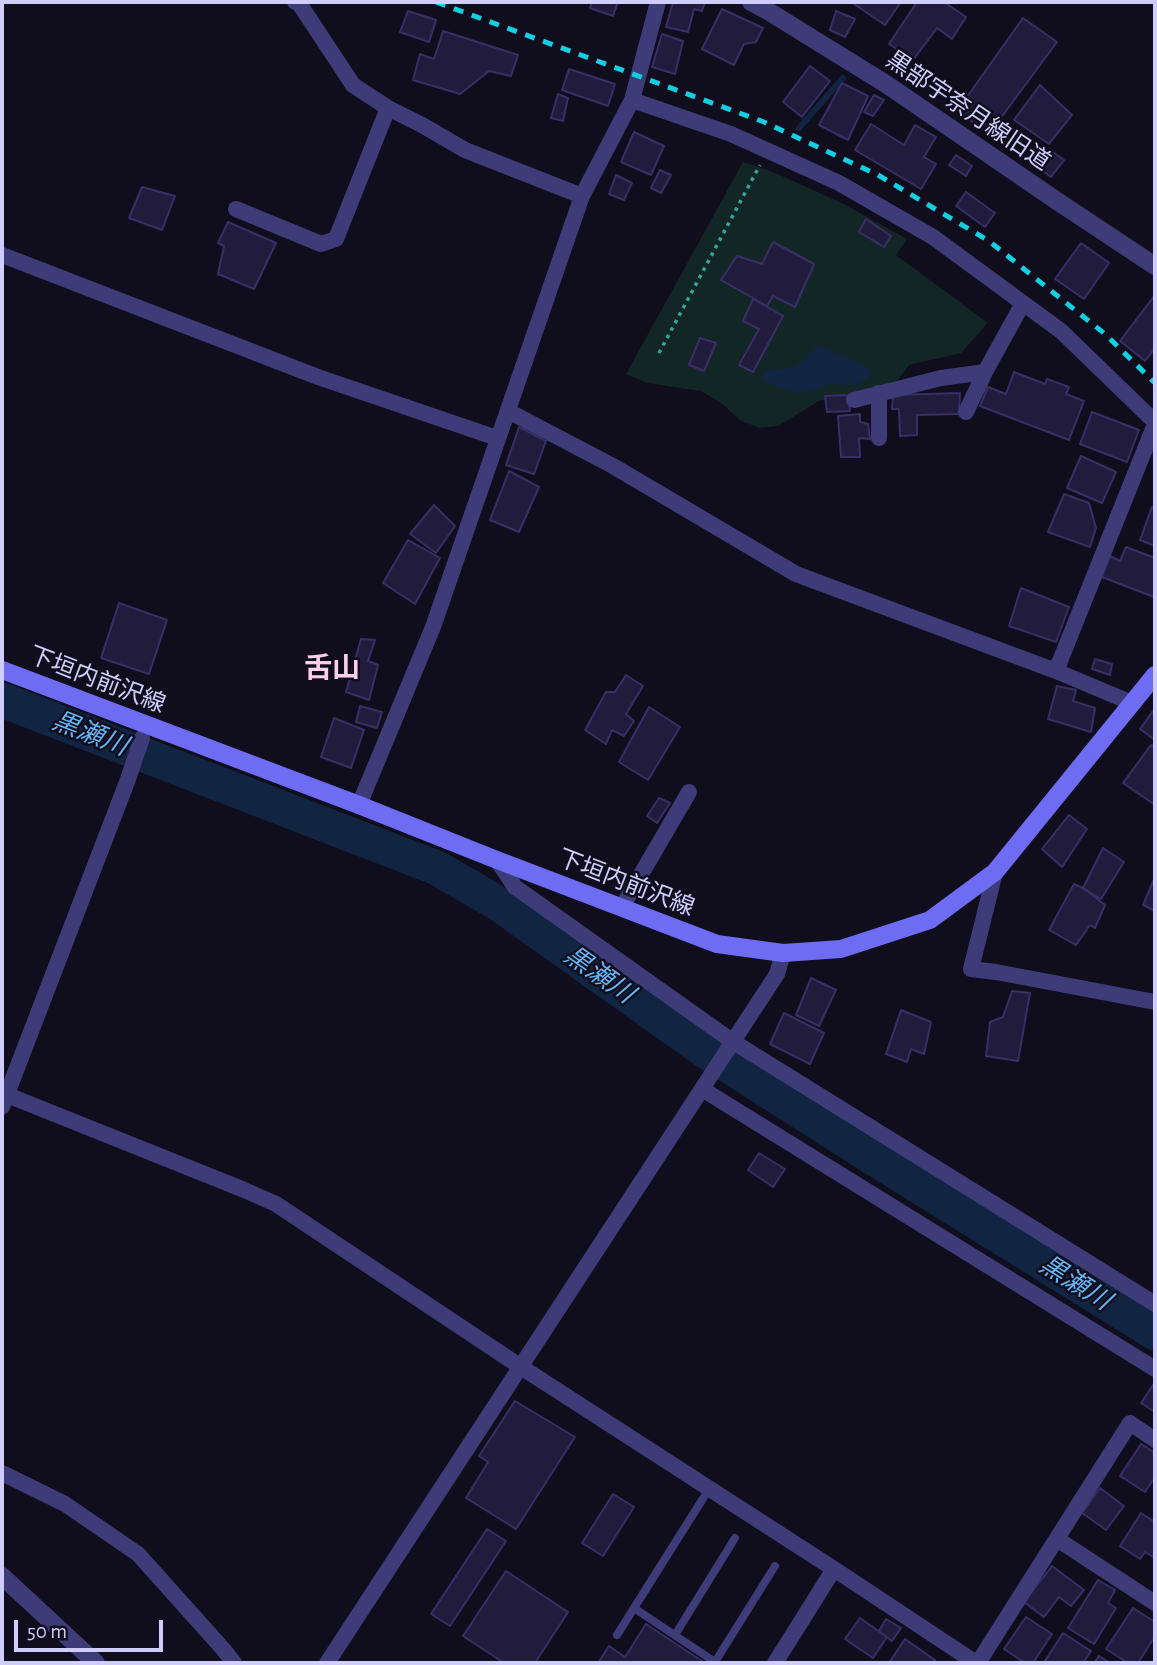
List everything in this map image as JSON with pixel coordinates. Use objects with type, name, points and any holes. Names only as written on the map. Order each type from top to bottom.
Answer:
[{"type":"main road","name":"下垣内前沢線","points":[[2,670],[145,732],[359,805],[718,944],[783,953],[841,949],[930,920],[995,872],[1155,675]]},
{"type":"street","points":[[295,2],[299,4],[354,85],[388,108],[465,150],[582,196]]},
{"type":"street","points":[[359,805],[433,627],[582,196],[632,100],[658,2]]},
{"type":"street","name":"黒部宇奈月線旧道","points":[[751,2],[771,6],[1155,266]]},
{"type":"street","points":[[632,100],[731,134],[839,183],[933,237],[1061,331],[1155,423],[1056,671]]},
{"type":"street","points":[[236,209],[321,244],[335,239],[388,108]]},
{"type":"street","points":[[2,255],[318,377],[497,438]]},
{"type":"street","points":[[966,412],[1023,303]]},
{"type":"street","points":[[854,400],[941,378],[985,372]]},
{"type":"street","points":[[879,393],[879,438]]},
{"type":"street","points":[[508,411],[613,466],[796,574],[1056,671],[1132,703]]},
{"type":"street","points":[[145,732],[3,1098],[276,1204],[521,1367],[977,1663],[1130,1423],[1155,1440]]},
{"type":"street","points":[[622,907],[689,792]]},
{"type":"street","points":[[496,860],[516,887],[732,1041],[1155,1304]]},
{"type":"street","points":[[995,872],[971,969],[1155,1002]]},
{"type":"street","points":[[327,1663],[777,974],[783,953]]},
{"type":"street","points":[[705,1083],[1155,1369]]},
{"type":"street","points":[[2,1473],[65,1504],[138,1554],[234,1663]]},
{"type":"street","points":[[1057,1539],[1155,1603]]},
{"type":"street","points":[[775,1663],[834,1569]]},
{"type":"street","points":[[2,1576],[96,1663]]},
{"type":"lane","points":[[617,1635],[709,1489]]},
{"type":"lane","points":[[675,1635],[735,1538]]},
{"type":"lane","points":[[634,1608],[715,1662],[775,1566]]},
{"type":"path","points":[[659,353],[768,151]]},
{"type":"green space","points":[[743,162],[773,172],[842,203],[907,239],[896,255],[988,323],[961,353],[909,365],[898,380],[819,401],[778,426],[760,428],[741,421],[721,403],[701,391],[647,383],[626,374]]},
{"type":"water","points":[[818,345],[865,366],[870,370],[868,379],[854,386],[832,383],[796,393],[770,384],[762,378],[764,372],[794,367]]},
{"type":"building","points":[[592,2],[618,2],[613,16],[590,8]]},
{"type":"building","points":[[673,2],[705,2],[702,11],[694,9],[688,32],[666,27]]},
{"type":"building","points":[[851,2],[901,2],[885,25]]},
{"type":"building","points":[[917,2],[944,2],[966,17],[952,39],[937,28],[913,60],[889,44]]},
{"type":"building","points":[[722,9],[763,28],[756,42],[744,44],[734,65],[702,49]]},
{"type":"building","points":[[408,11],[436,20],[429,42],[400,32]]},
{"type":"building","points":[[836,11],[855,19],[845,37],[830,30]]},
{"type":"building","points":[[1023,18],[1057,42],[989,134],[957,111]]},
{"type":"building","points":[[443,31],[518,55],[511,76],[489,71],[460,94],[413,80],[420,54],[434,59]]},
{"type":"building","points":[[662,34],[683,41],[675,74],[652,67]]},
{"type":"building","points":[[810,66],[830,81],[802,117],[783,102]]},
{"type":"building","points":[[569,69],[615,84],[608,106],[562,90]]},
{"type":"building","points":[[842,83],[868,96],[848,140],[819,125]]},
{"type":"building","points":[[1040,85],[1072,115],[1049,144],[1014,120]]},
{"type":"building","points":[[558,94],[568,98],[563,121],[551,118]]},
{"type":"building","points":[[874,95],[884,100],[873,116],[864,112]]},
{"type":"building","points":[[871,124],[904,145],[915,125],[936,137],[924,157],[936,164],[921,189],[855,150]]},
{"type":"building","points":[[634,132],[664,146],[651,175],[621,162]]},
{"type":"building","points":[[1053,152],[1064,160],[1051,177],[1040,169]]},
{"type":"building","points":[[956,155],[972,166],[966,176],[949,165]]},
{"type":"building","points":[[660,170],[671,175],[661,193],[651,188]]},
{"type":"building","points":[[616,175],[632,183],[624,200],[609,194]]},
{"type":"building","points":[[142,187],[175,196],[162,230],[129,218]]},
{"type":"building","points":[[966,192],[995,213],[985,227],[956,206]]},
{"type":"building","points":[[866,219],[891,236],[884,247],[859,232]]},
{"type":"building","points":[[228,222],[276,243],[254,289],[218,274],[224,246],[218,243]]},
{"type":"building","points":[[773,242],[814,264],[795,307],[773,296],[767,306],[721,280],[737,256],[762,264]]},
{"type":"building","points":[[1081,243],[1109,263],[1084,299],[1055,279]]},
{"type":"building","points":[[1155,295],[1155,348],[1145,361],[1120,341]]},
{"type":"building","points":[[753,299],[783,316],[753,372],[739,365],[759,329],[743,321]]},
{"type":"building","points":[[700,338],[716,343],[704,371],[689,365]]},
{"type":"building","points":[[1014,372],[1045,384],[1047,379],[1069,387],[1066,394],[1084,401],[1069,440],[980,406],[988,387],[1006,394]]},
{"type":"building","points":[[960,393],[959,414],[917,415],[917,435],[900,436],[899,409],[892,409],[893,395]]},
{"type":"building","points":[[848,395],[850,411],[827,412],[825,396]]},
{"type":"building","points":[[1092,412],[1139,430],[1127,462],[1080,444]]},
{"type":"building","points":[[860,414],[860,422],[868,424],[870,439],[859,438],[860,457],[841,457],[838,416]]},
{"type":"building","points":[[519,427],[546,441],[534,474],[506,465]]},
{"type":"building","points":[[1081,456],[1116,472],[1102,503],[1067,488]]},
{"type":"building","points":[[509,471],[539,487],[519,532],[490,520]]},
{"type":"building","points":[[1064,494],[1089,503],[1096,528],[1090,547],[1048,532]]},
{"type":"building","points":[[434,505],[455,526],[436,553],[410,534]]},
{"type":"building","points":[[1152,507],[1155,508],[1155,546],[1140,540]]},
{"type":"building","points":[[408,540],[440,558],[415,604],[383,583]]},
{"type":"building","points":[[1126,547],[1155,558],[1154,597],[1102,577],[1110,556],[1120,561]]},
{"type":"building","points":[[1021,588],[1069,607],[1056,642],[1009,626]]},
{"type":"building","points":[[119,603],[167,620],[149,674],[101,658]]},
{"type":"building","points":[[361,639],[375,640],[368,661],[378,665],[369,700],[346,692]]},
{"type":"building","points":[[1095,659],[1112,664],[1110,675],[1092,669]]},
{"type":"building","points":[[626,675],[643,686],[626,714],[634,721],[624,736],[612,730],[606,744],[585,730],[606,692],[615,692]]},
{"type":"building","points":[[1057,686],[1076,690],[1073,701],[1095,708],[1091,732],[1048,719]]},
{"type":"building","points":[[360,706],[382,712],[377,728],[356,722]]},
{"type":"building","points":[[649,707],[680,727],[648,780],[619,762]]},
{"type":"building","points":[[1153,711],[1155,713],[1155,740],[1140,729]]},
{"type":"building","points":[[334,718],[364,730],[351,768],[321,757]]},
{"type":"building","points":[[1151,745],[1155,747],[1155,805],[1123,783]]},
{"type":"building","points":[[659,798],[670,803],[657,823],[647,816]]},
{"type":"building","points":[[1069,815],[1087,829],[1062,867],[1042,849]]},
{"type":"building","points":[[1103,848],[1124,862],[1101,899],[1083,888]]},
{"type":"building","points":[[1155,877],[1155,911],[1143,905]]},
{"type":"building","points":[[1074,884],[1105,905],[1095,928],[1090,925],[1076,945],[1049,930]]},
{"type":"building","points":[[811,978],[836,990],[819,1026],[796,1015]]},
{"type":"building","points":[[1012,991],[1030,993],[1018,1061],[986,1056],[990,1022],[1003,1017]]},
{"type":"building","points":[[901,1010],[931,1022],[924,1054],[911,1049],[907,1062],[886,1054]]},
{"type":"building","points":[[784,1013],[824,1033],[810,1064],[770,1044]]},
{"type":"building","points":[[759,1153],[785,1169],[773,1187],[748,1170]]},
{"type":"building","points":[[1155,1382],[1155,1412],[1141,1403]]},
{"type":"building","points":[[515,1401],[575,1437],[516,1529],[466,1498],[488,1462],[479,1456]]},
{"type":"building","points":[[1141,1444],[1155,1453],[1155,1477],[1145,1492],[1120,1476]]},
{"type":"building","points":[[1100,1488],[1124,1506],[1106,1530],[1082,1513]]},
{"type":"building","points":[[613,1494],[634,1507],[603,1556],[582,1543]]},
{"type":"building","points":[[1141,1513],[1155,1522],[1155,1558],[1145,1552],[1140,1559],[1120,1546]]},
{"type":"building","points":[[487,1529],[506,1541],[450,1626],[431,1614]]},
{"type":"building","points":[[1052,1566],[1084,1590],[1071,1606],[1059,1597],[1044,1617],[1024,1602]]},
{"type":"building","points":[[506,1571],[568,1612],[535,1663],[504,1663],[463,1636]]},
{"type":"building","points":[[1098,1580],[1115,1590],[1108,1603],[1116,1608],[1094,1644],[1068,1628]]},
{"type":"building","points":[[1133,1608],[1155,1622],[1155,1636],[1138,1663],[1128,1663],[1106,1649]]},
{"type":"building","points":[[1026,1617],[1052,1634],[1033,1663],[1025,1663],[1004,1649]]},
{"type":"building","points":[[860,1618],[887,1637],[873,1658],[845,1639]]},
{"type":"building","points":[[886,1619],[901,1628],[892,1641],[879,1631]]},
{"type":"building","points":[[646,1624],[705,1663],[598,1663],[609,1646],[625,1657]]},
{"type":"building","points":[[1063,1633],[1091,1651],[1083,1663],[1045,1661]]},
{"type":"building","points":[[905,1639],[935,1660],[933,1663],[889,1663]]},
{"type":"building","points":[[1099,1656],[1110,1663],[1094,1663]]},
{"type":"waterway","points":[[799,128],[843,78]]},
{"type":"waterway","name":"黒瀬川","points":[[2,700],[437,868],[499,904],[704,1050],[1155,1333]]},
{"type":"railway","points":[[436,2],[764,122],[878,175],[989,241],[1105,334],[1155,383]]},
{"type":"district","name":"舌山","points":[[332,669]]}]
